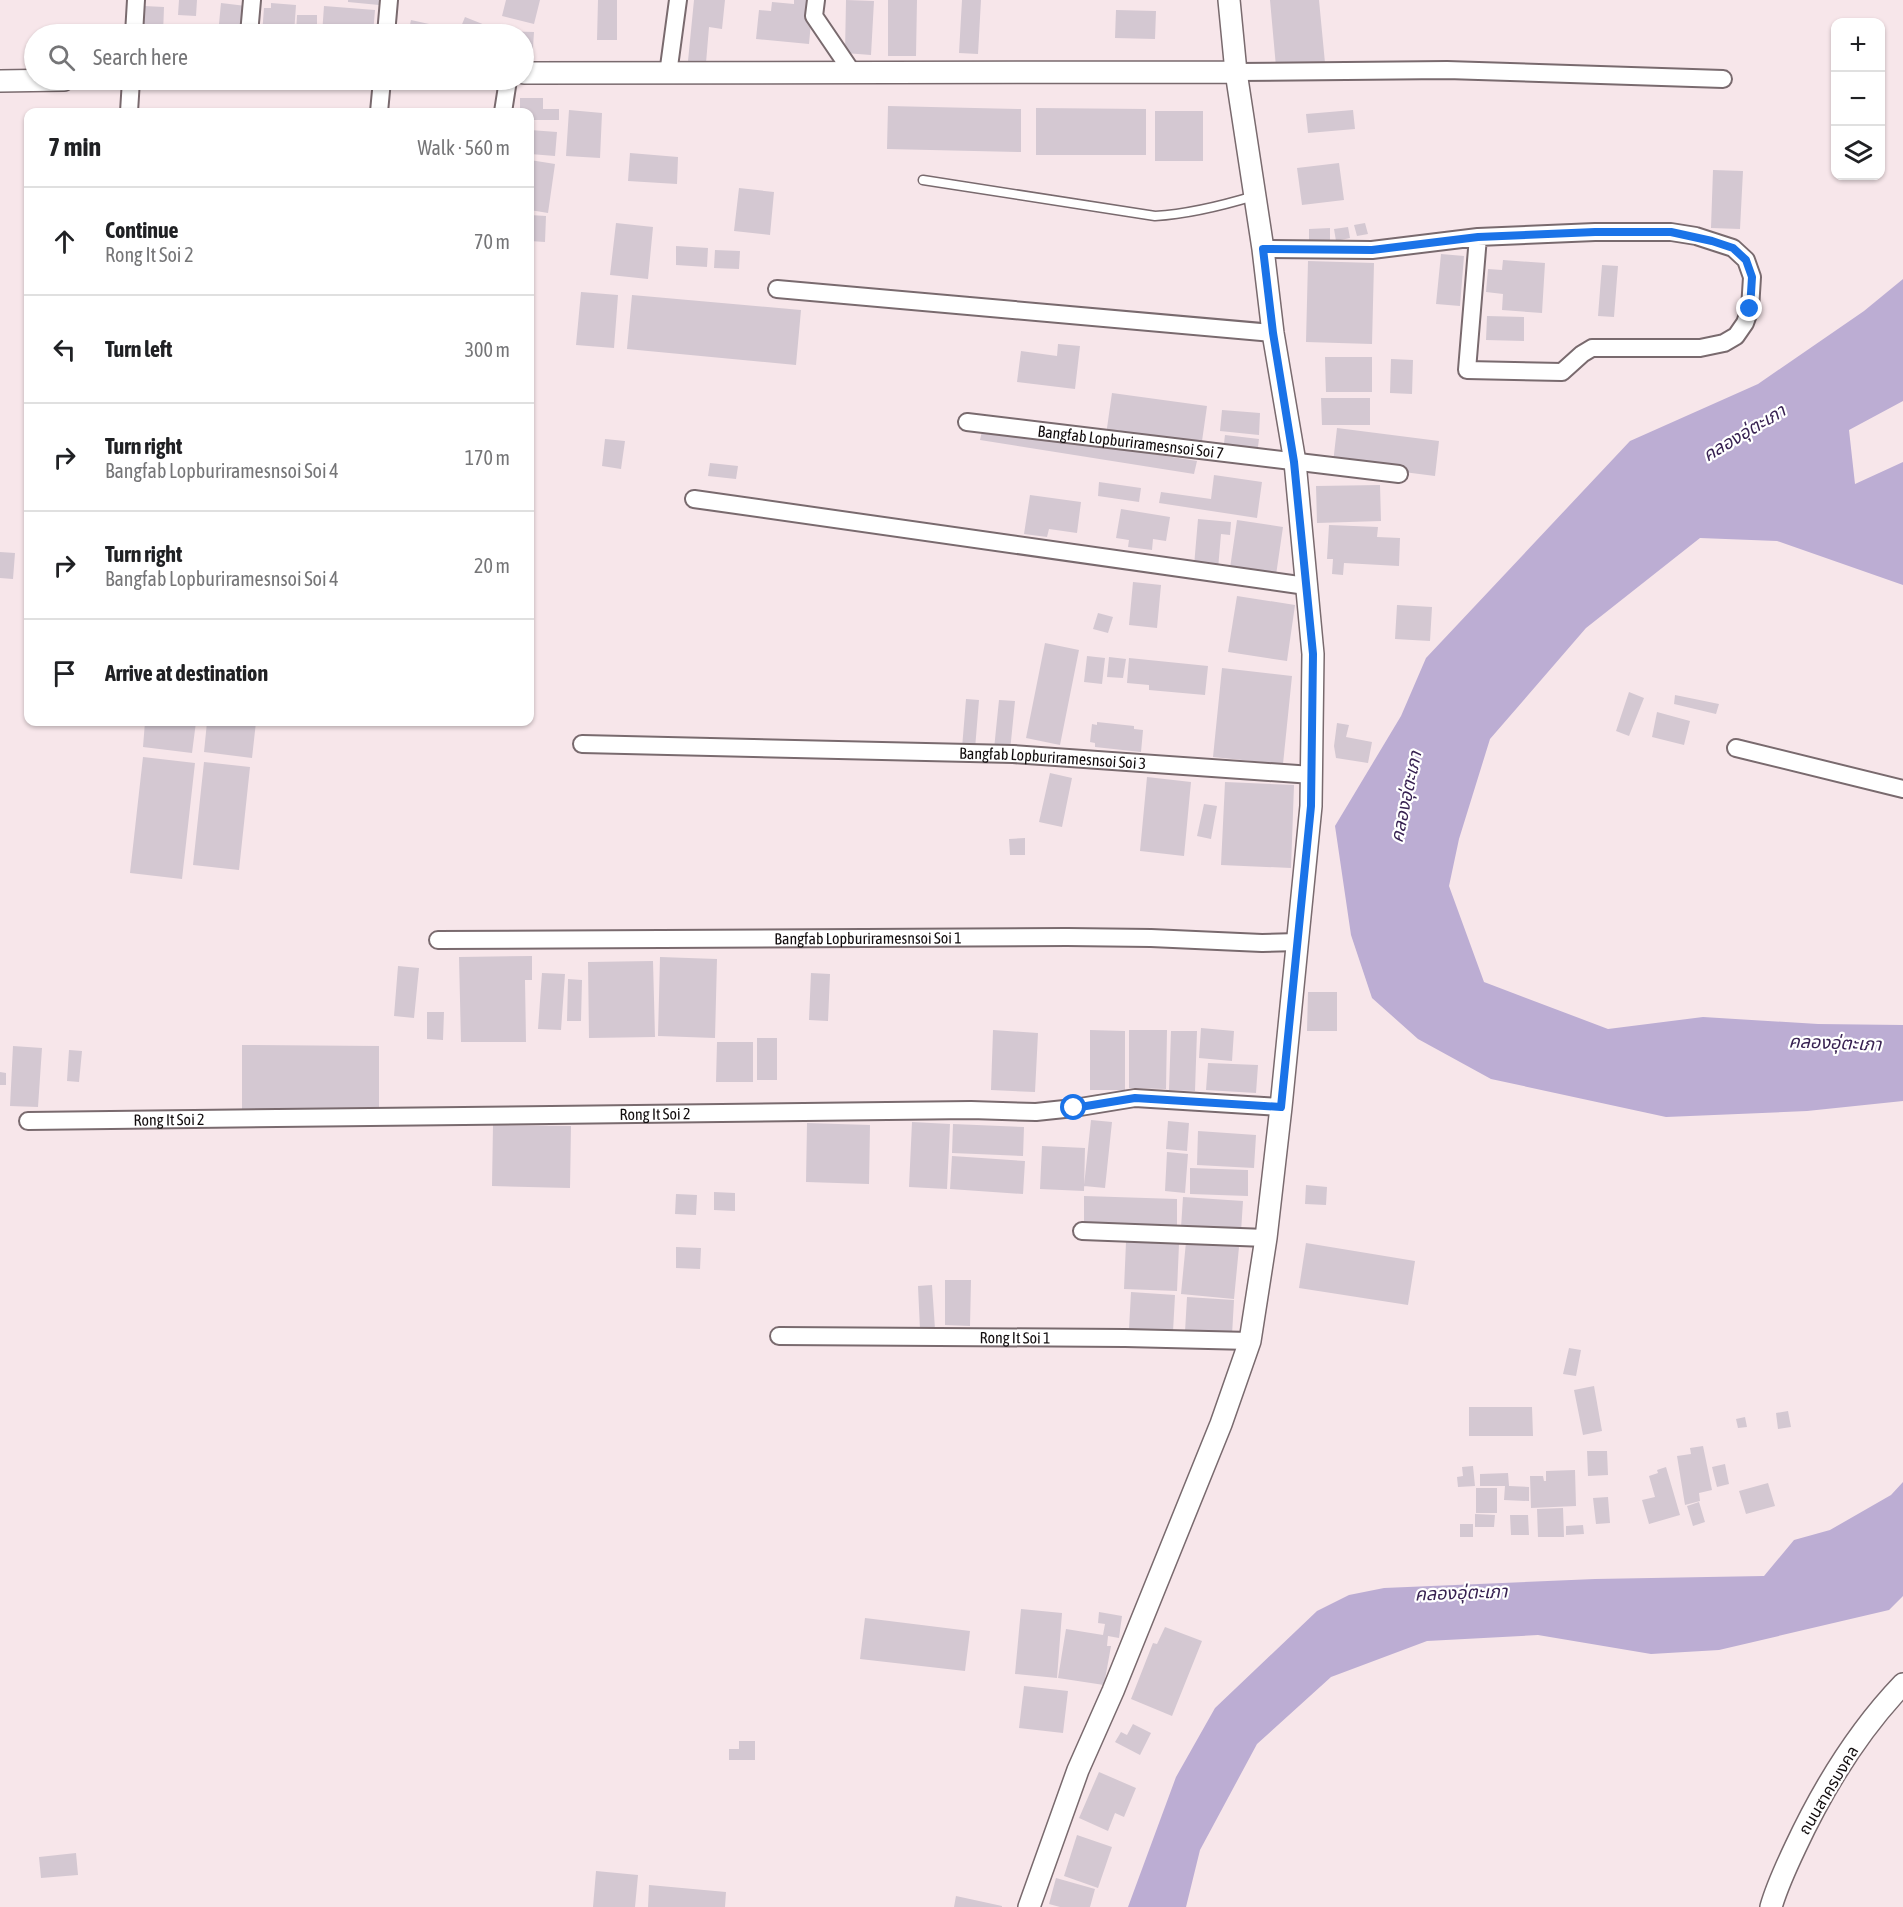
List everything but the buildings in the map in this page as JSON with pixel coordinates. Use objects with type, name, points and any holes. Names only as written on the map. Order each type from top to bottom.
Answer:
[{"type":"street","points":[[135,24],[136,0]]},
{"type":"street","points":[[250,24],[252,0]]},
{"type":"street","points":[[387,24],[389,0]]},
{"type":"street","points":[[668,74],[678,0]]},
{"type":"street","points":[[816,0],[814,16],[852,72]]},
{"type":"street","points":[[1029,1907],[1078,1770],[1113,1691],[1221,1424],[1250,1341],[1266,1238],[1281,1107],[1311,806],[1313,654],[1294,462],[1236,72],[1229,0]]},
{"type":"street","points":[[534,74],[1447,70],[1723,80]]},
{"type":"street","points":[[0,81],[24,81]]},
{"type":"street","points":[[129,108],[130,90]]},
{"type":"street","points":[[379,108],[381,90]]},
{"type":"street","points":[[503,108],[506,90]]},
{"type":"street","points":[[1263,249],[1372,250],[1478,237],[1595,232],[1671,232],[1696,236],[1733,248],[1746,260],[1752,277],[1750,309],[1745,323],[1736,336],[1724,343],[1700,348],[1592,348],[1562,372],[1467,370],[1478,237]]},
{"type":"street","points":[[777,289],[1273,333]]},
{"type":"street","name":"Bangfab Lopburiramesnsoi Soi 7","points":[[968,422],[1399,474]]},
{"type":"street","points":[[694,499],[1306,586]]},
{"type":"street","name":"Bangfab Lopburiramesnsoi Soi 3","points":[[582,744],[1013,754],[1312,775]]},
{"type":"street","points":[[1736,748],[1903,789]]},
{"type":"street","name":"Bangfab Lopburiramesnsoi Soi 1","points":[[438,940],[1079,937],[1262,943],[1298,942]]},
{"type":"street","name":"Rong It Soi 2","points":[[28,1120],[947,1110],[1036,1112],[1135,1098],[1281,1107]]},
{"type":"street","points":[[1082,1231],[1266,1238]]},
{"type":"street","name":"Rong It Soi 1","points":[[778,1336],[1113,1337],[1250,1341]]},
{"type":"street","name":"ถนนสาครมงคล","points":[[1771,1907],[1776,1889],[1814,1808],[1878,1710],[1903,1684]]},
{"type":"lane","points":[[923,180],[1155,216],[1216,208],[1254,196]]},
{"type":"water","name":"คลองอุ่ตะเภา","points":[[1903,279],[1903,401],[1849,430],[1855,484],[1903,462],[1903,585],[1777,541],[1700,538],[1586,628],[1490,739],[1459,839],[1449,886],[1484,982],[1608,1029],[1703,1017],[1818,1024],[1903,1025],[1903,1101],[1807,1111],[1666,1117],[1491,1079],[1418,1039],[1372,998],[1351,935],[1335,826],[1401,716],[1426,658],[1630,441],[1758,384],[1864,311]]},
{"type":"water","name":"คลองอุ่ตะเภา","points":[[1903,1482],[1903,1596],[1889,1610],[1719,1650],[1651,1654],[1538,1635],[1427,1641],[1331,1677],[1257,1744],[1200,1850],[1186,1907],[1128,1907],[1176,1777],[1215,1708],[1317,1611],[1349,1595],[1384,1588],[1595,1579],[1764,1576],[1794,1540],[1830,1530],[1891,1495]]},
{"type":"route","points":[[1074,1108],[1135,1098],[1281,1107],[1311,806],[1313,654],[1294,462],[1273,333],[1263,249],[1372,250],[1478,237],[1595,232],[1671,232],[1696,236],[1733,248],[1746,260],[1752,277],[1750,309]]}]
